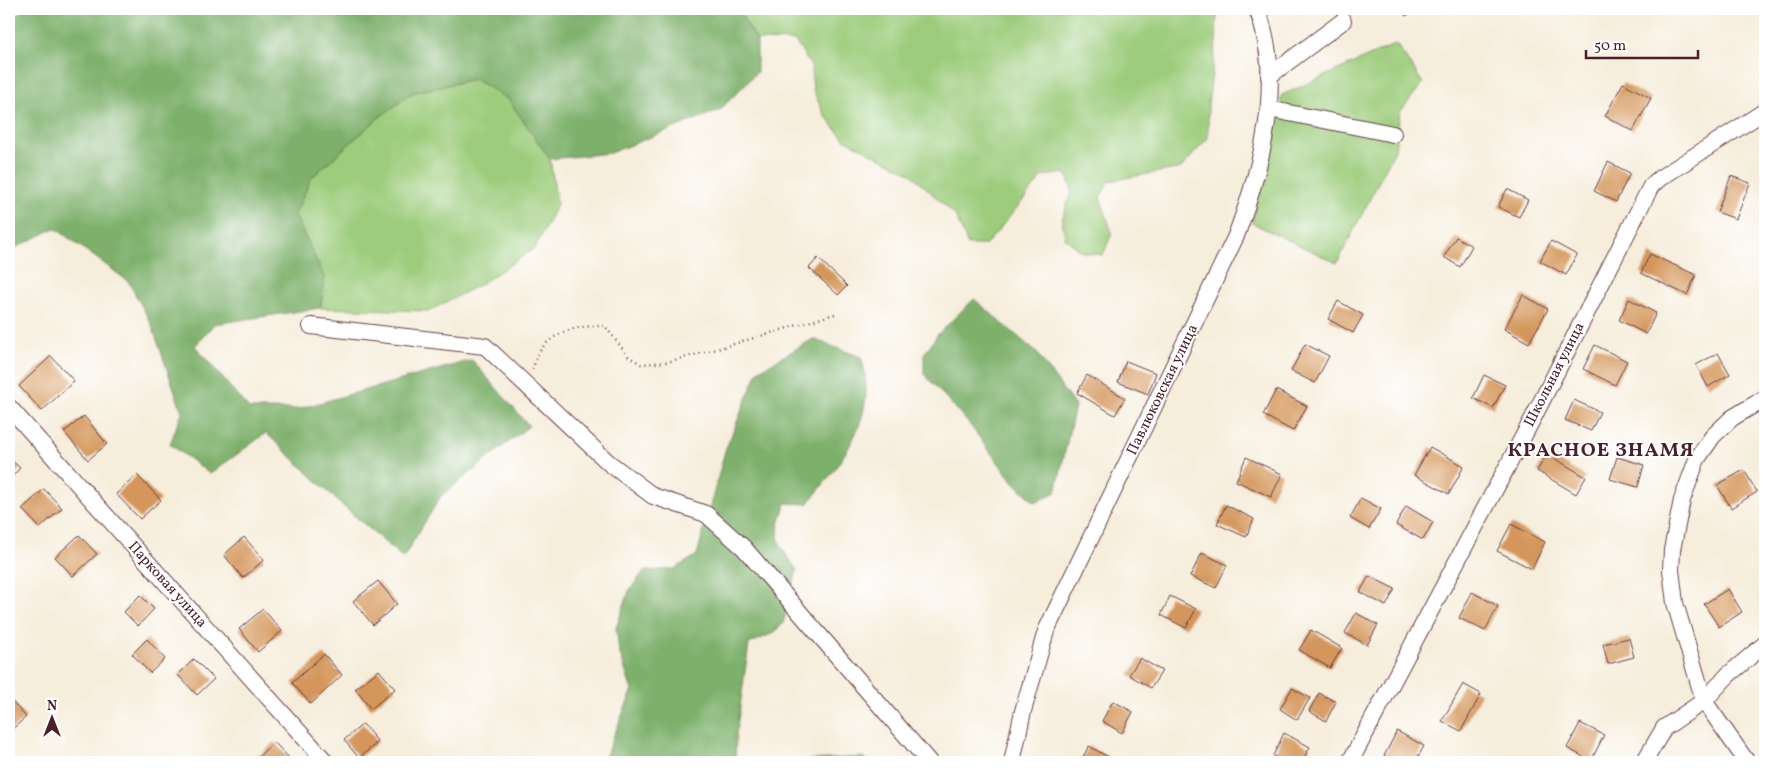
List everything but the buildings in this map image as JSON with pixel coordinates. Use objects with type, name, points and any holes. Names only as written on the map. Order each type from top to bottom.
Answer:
[{"type":"street","name":"Павлюковская улица","points":[[1012,762],[1023,711],[1046,631],[1236,236],[1257,168],[1268,109],[1269,76],[1267,45],[1257,9]]},
{"type":"street","points":[[1269,76],[1343,21]]},
{"type":"street","points":[[1268,109],[1393,134]]},
{"type":"street","name":"Школьная улица","points":[[1350,762],[1532,420],[1650,186],[1765,111]]},
{"type":"street","points":[[311,326],[485,346],[609,462],[653,496],[706,514],[744,548],[928,762]]},
{"type":"street","points":[[1747,762],[1704,701],[1674,602],[1671,570],[1676,526],[1688,480],[1697,459],[1713,436],[1732,418],[1765,398]]},
{"type":"street","name":"Парковая улица","points":[[9,407],[326,762]]},
{"type":"street","points":[[1644,762],[1664,728],[1704,701],[1728,675],[1765,644]]},
{"type":"path","points":[[526,385],[540,350],[566,330],[587,326],[605,326],[628,356],[641,364],[667,362],[718,349],[838,312]]},
{"type":"green space","points":[[26,9],[737,9],[757,40],[757,72],[720,110],[610,153],[550,159],[508,99],[474,79],[412,93],[377,119],[311,178],[295,215],[325,279],[320,308],[214,324],[195,346],[249,409],[298,409],[472,360],[529,426],[441,496],[403,558],[341,504],[266,433],[210,474],[170,444],[182,412],[151,323],[128,281],[55,228],[9,251],[9,20]]},
{"type":"green space","points":[[737,9],[1217,9],[1216,41],[1208,104],[1208,138],[1181,168],[1109,181],[1100,197],[1112,233],[1103,255],[1082,252],[1065,238],[1062,220],[1072,190],[1066,173],[1043,176],[986,245],[968,245],[955,215],[910,173],[844,139],[824,114],[813,90],[811,66],[795,41],[757,40]]},
{"type":"green space","points":[[1396,44],[1423,83],[1400,112],[1395,150],[1337,263],[1252,223],[1282,95]]},
{"type":"green space","points":[[474,79],[508,99],[550,159],[557,204],[535,248],[479,285],[429,311],[320,308],[325,279],[294,215],[311,178],[377,119],[412,93]]},
{"type":"green space","points":[[974,299],[1036,352],[1075,406],[1056,492],[1035,502],[1012,480],[969,424],[924,374],[924,354],[938,334]]},
{"type":"green space","points":[[813,339],[861,357],[866,379],[866,399],[862,418],[845,454],[821,488],[808,504],[786,503],[779,524],[779,539],[797,570],[783,624],[771,634],[749,644],[736,734],[735,762],[603,762],[632,691],[619,651],[616,628],[629,591],[644,571],[674,569],[697,555],[725,451],[758,371]]},
{"type":"green space","points":[[863,757],[870,762],[805,762],[811,760]]},
{"type":"district","name":"КРАСНОЕ ЗНАМЯ","points":[[1601,451]]}]
